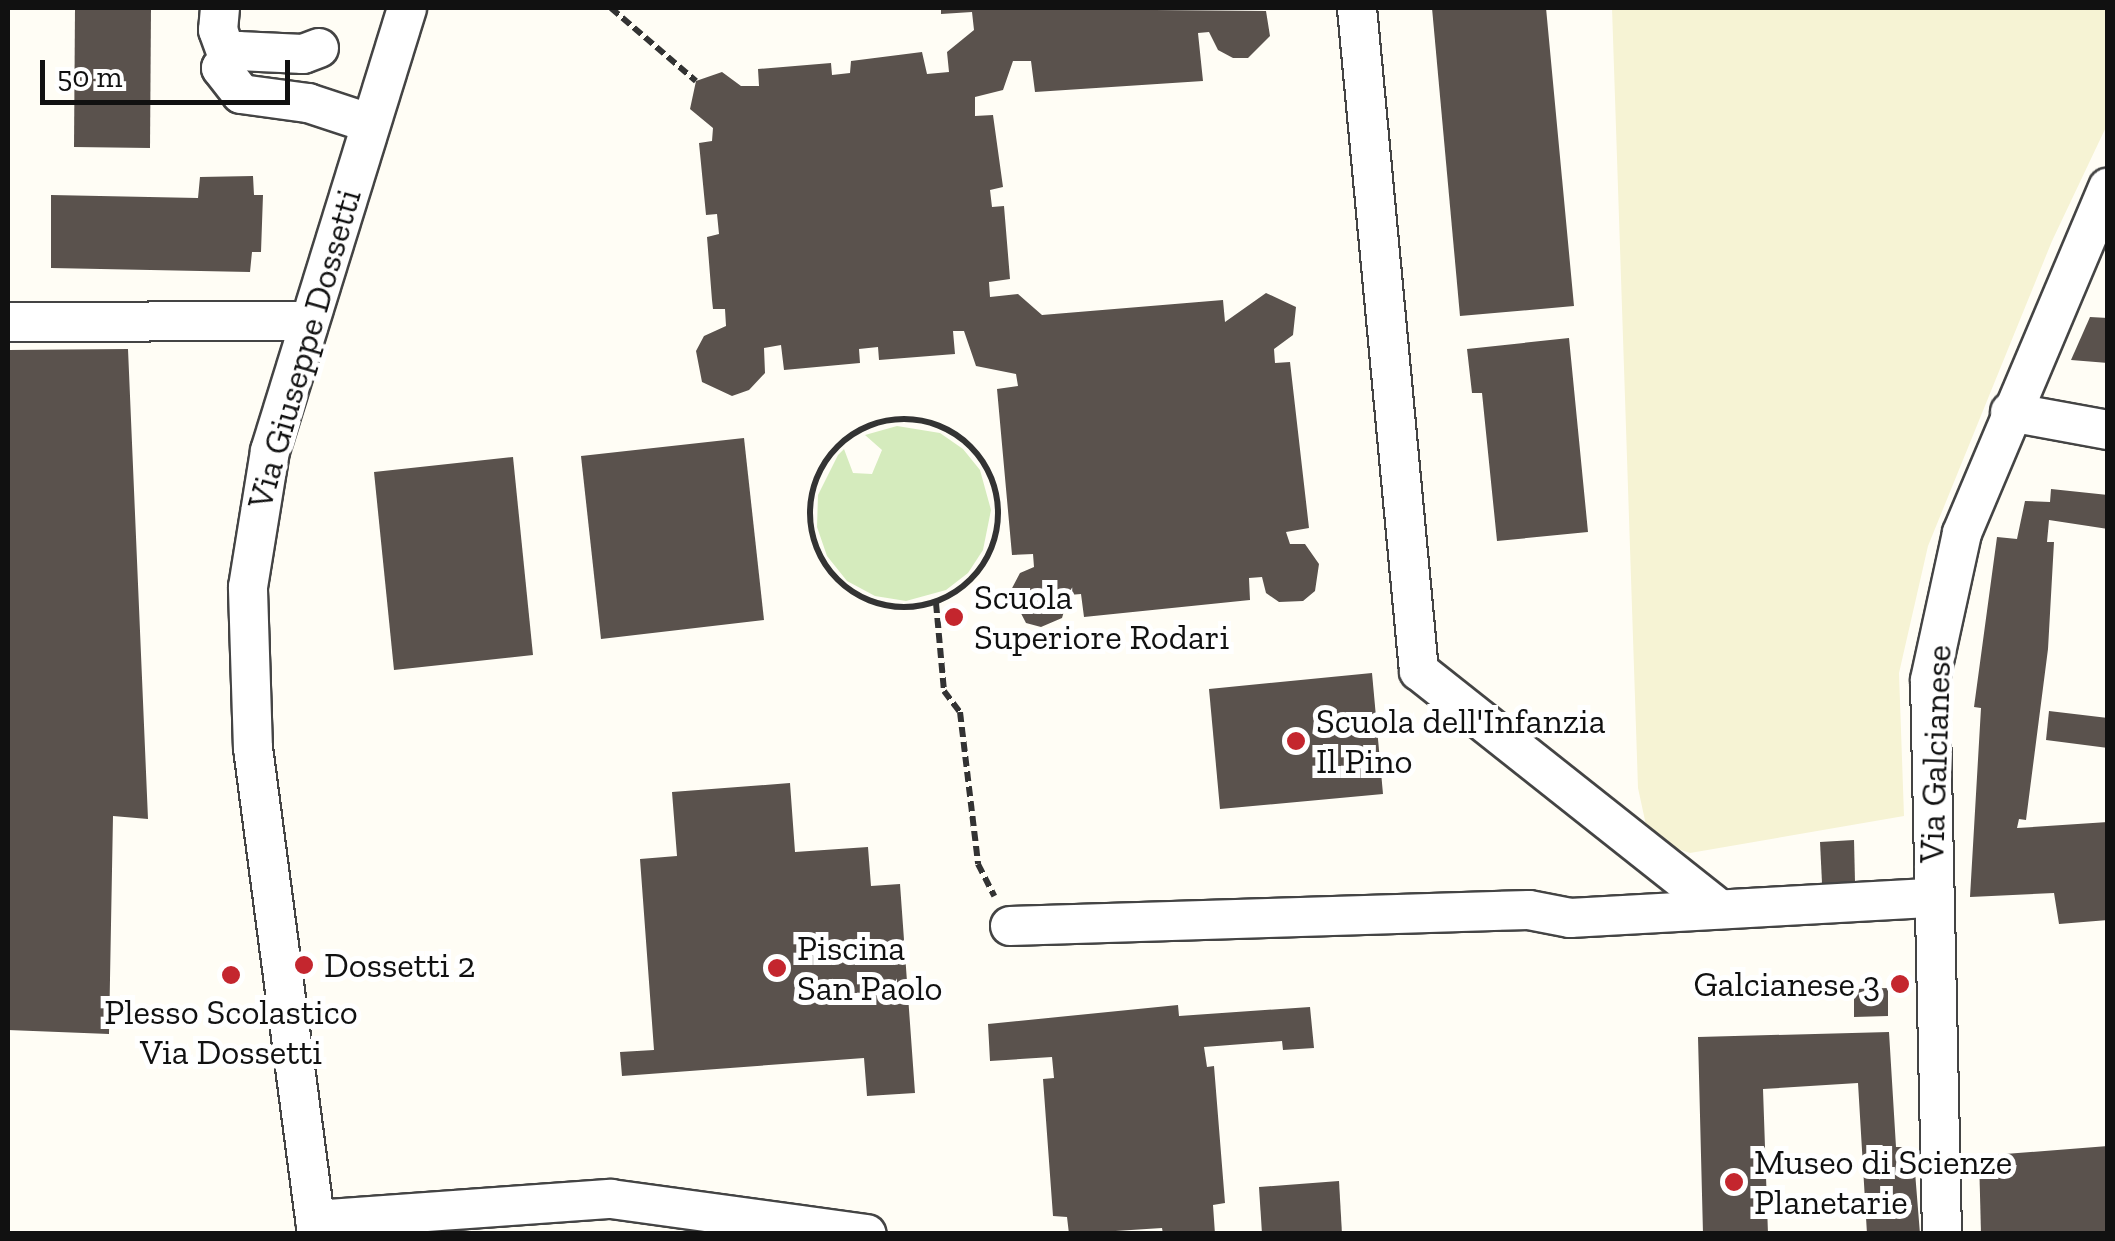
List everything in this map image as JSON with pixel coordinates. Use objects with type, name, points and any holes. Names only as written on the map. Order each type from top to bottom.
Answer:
[{"type":"street","points":[[220,8],[218,30],[228,56]]},
{"type":"street","name":"Via Giuseppe Dossetti","points":[[316,1227],[253,749],[248,588],[260,493],[308,321],[408,8]]},
{"type":"street","points":[[1357,8],[1419,672],[1719,909]]},
{"type":"street","points":[[320,48],[303,54],[238,50],[228,56],[221,68],[241,94],[308,103],[369,123]]},
{"type":"street","name":"Via Galcianese","points":[[1942,1234],[1930,680],[1962,533],[2108,188]]},
{"type":"street","points":[[8,322],[308,321]]},
{"type":"street","points":[[2010,412],[2108,430]]},
{"type":"street","points":[[1010,926],[1529,910],[1570,918],[1932,898]]},
{"type":"street","points":[[316,1227],[611,1199],[867,1234]]},
{"type":"path","points":[[611,8],[696,82]]},
{"type":"path","points":[[906,419],[954,432],[986,467],[994,489],[997,535],[986,562],[960,591],[936,603],[872,602],[842,584],[816,548],[810,499],[820,468],[844,440],[872,424],[906,419]]},
{"type":"path","points":[[936,603],[944,690],[960,712],[978,864],[1010,926]]},
{"type":"shaded area","points":[[1612,8],[2107,8],[2107,125],[2052,241],[1928,546],[1899,673],[1904,816],[1690,853],[1649,839],[1638,788]]},
{"type":"green space","points":[[897,426],[940,433],[963,449],[980,470],[991,510],[983,550],[968,573],[946,590],[906,601],[875,596],[847,581],[827,556],[817,527],[818,495],[838,455],[844,449],[853,473],[872,474],[882,450],[865,435]]},
{"type":"building","points":[[75,8],[151,8],[150,148],[74,147]]},
{"type":"building","points":[[941,8],[1266,11],[1270,36],[1248,58],[1233,58],[1218,50],[1209,32],[1198,33],[1203,81],[1035,92],[1031,61],[1013,61],[1003,90],[975,97],[975,116],[993,115],[1003,187],[990,190],[992,207],[1004,206],[1010,279],[989,282],[990,297],[1018,294],[1042,315],[1223,300],[1225,322],[1266,293],[1296,307],[1293,335],[1274,349],[1275,363],[1290,362],[1309,528],[1286,532],[1290,544],[1305,544],[1319,564],[1315,591],[1303,601],[1279,602],[1266,593],[1262,577],[1249,578],[1250,600],[1084,617],[1081,594],[1069,595],[1062,618],[1041,627],[1026,623],[1010,592],[1020,573],[1034,567],[1033,554],[1012,555],[997,389],[1018,386],[1016,374],[976,366],[964,331],[953,331],[955,354],[879,360],[878,347],[859,349],[860,363],[784,370],[781,345],[764,348],[765,373],[749,390],[732,396],[702,382],[696,351],[704,336],[726,326],[725,309],[713,309],[707,237],[719,234],[717,214],[706,215],[699,143],[712,141],[713,128],[690,109],[696,81],[722,72],[741,86],[759,86],[758,69],[831,63],[832,75],[850,73],[851,61],[922,52],[927,74],[949,72],[947,52],[974,30],[972,12],[941,14]]},
{"type":"building","points":[[1432,8],[1546,8],[1574,306],[1460,316]]},
{"type":"building","points":[[253,176],[254,195],[263,195],[261,252],[252,252],[250,272],[51,268],[51,195],[198,198],[200,177]]},
{"type":"building","points":[[2090,317],[2108,318],[2108,363],[2071,360]]},
{"type":"building","points":[[1569,338],[1588,532],[1497,541],[1482,393],[1472,393],[1467,349]]},
{"type":"building","points":[[128,349],[148,819],[113,816],[109,1034],[8,1030],[8,350]]},
{"type":"building","points":[[744,438],[764,620],[601,639],[581,456]]},
{"type":"building","points":[[513,457],[533,655],[394,670],[374,472]]},
{"type":"building","points":[[2051,489],[2108,495],[2108,529],[2049,520],[2047,542],[2054,542],[2048,649],[2026,820],[2019,819],[2017,828],[2108,822],[2108,920],[2059,924],[2054,893],[1970,897],[1981,708],[1974,707],[1997,537],[2017,539],[2025,501],[2050,502]]},
{"type":"building","name":"Scuola dell'Infanzia Il Pino","points":[[1372,673],[1383,794],[1220,809],[1209,689]]},
{"type":"building","points":[[2049,711],[2108,718],[2108,748],[2046,740]]},
{"type":"building","name":"Piscina San Paolo","points":[[790,783],[795,852],[868,847],[871,886],[900,884],[915,1093],[867,1096],[864,1058],[622,1076],[620,1052],[654,1050],[640,859],[677,856],[672,792]]},
{"type":"building","points":[[1854,840],[1855,882],[1822,883],[1820,842]]},
{"type":"building","points":[[1888,988],[1888,1016],[1854,1017],[1854,989]]},
{"type":"building","points":[[1178,1005],[1179,1016],[1310,1007],[1314,1048],[1283,1050],[1282,1041],[1204,1047],[1207,1067],[1214,1066],[1225,1203],[1213,1205],[1215,1234],[1163,1234],[1162,1228],[1069,1234],[1067,1217],[1053,1216],[1043,1079],[1054,1078],[1052,1057],[990,1061],[988,1024]]},
{"type":"building","points":[[1889,1032],[1896,1147],[1913,1147],[1920,1234],[1867,1234],[1858,1083],[1763,1089],[1768,1234],[1703,1234],[1698,1037]]},
{"type":"building","points":[[2108,1146],[2108,1234],[1981,1234],[1979,1156]]},
{"type":"building","points":[[1339,1181],[1342,1234],[1262,1234],[1259,1187]]},
{"type":"place","name":"Scuola Superiore Rodari","points":[[954,617]]},
{"type":"place","name":"Scuola dell'Infanzia Il Pino","points":[[1296,741]]},
{"type":"place","name":"Dossetti 2","points":[[304,965]]},
{"type":"place","name":"Piscina San Paolo","points":[[777,968]]},
{"type":"place","name":"Plesso Scolastico Via Dossetti","points":[[231,975]]},
{"type":"place","name":"Galcianese 3","points":[[1900,984]]},
{"type":"place","name":"Museo di Scienze Planetarie","points":[[1734,1182]]}]
